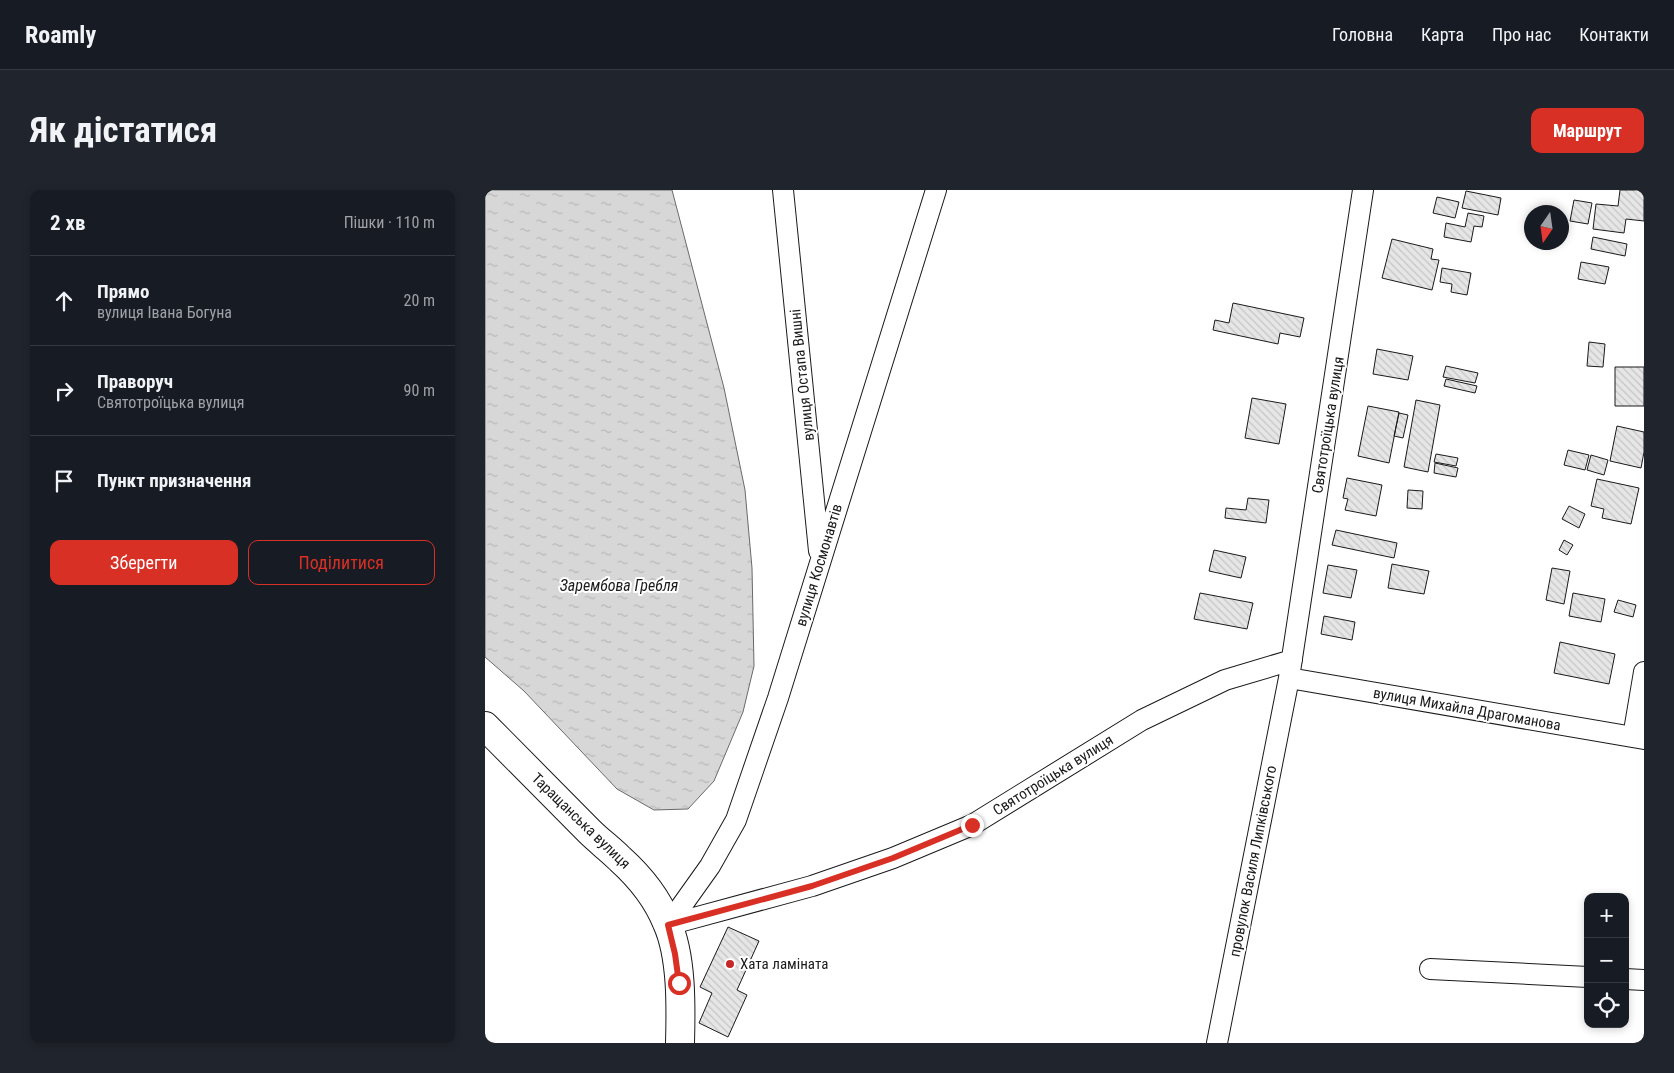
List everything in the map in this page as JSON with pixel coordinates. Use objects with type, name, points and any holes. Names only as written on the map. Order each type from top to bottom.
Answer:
[{"type":"main road","name":"Таращанська вулиця","points":[[485,726],[591,834],[639,878],[657,901],[668,925],[675,954],[681,1009],[680,1043]]},
{"type":"street","name":"вулиця Остапа Вишні","points":[[783,190],[821,561]]},
{"type":"street","name":"вулиця Космонавтів","points":[[668,925],[710,866],[736,820],[778,698],[936,190]]},
{"type":"street","name":"Святотроїцька вулиця","points":[[668,925],[812,886],[893,858],[972,825],[1143,720],[1225,680],[1291,669],[1363,190]]},
{"type":"street","name":"вулиця Михайла Драгоманова","points":[[1291,669],[1638,738]]},
{"type":"street","name":"провулок Василя Липківського","points":[[1217,1043],[1291,669]]},
{"type":"street","points":[[1638,738],[1644,672]]},
{"type":"street","points":[[1431,969],[1584,977]]},
{"type":"street","points":[[1629,979],[1644,980]]},
{"type":"water","name":"Зарембова Гребля","points":[[485,190],[672,190],[724,388],[745,490],[752,568],[754,666],[743,712],[714,781],[688,809],[654,810],[617,789],[524,691],[485,657]]},
{"type":"building","points":[[1620,190],[1644,190],[1644,221],[1626,219],[1624,233],[1593,229],[1596,204],[1618,206]]},
{"type":"building","points":[[1466,191],[1501,198],[1498,215],[1462,208]]},
{"type":"building","points":[[1437,197],[1459,202],[1455,218],[1433,213]]},
{"type":"building","points":[[1574,200],[1592,203],[1588,224],[1570,221]]},
{"type":"building","points":[[1468,213],[1484,216],[1482,227],[1474,226],[1471,242],[1444,237],[1446,223],[1465,227]]},
{"type":"building","points":[[1593,237],[1627,244],[1625,256],[1591,249]]},
{"type":"building","points":[[1392,239],[1433,249],[1431,259],[1439,260],[1432,290],[1382,278]]},
{"type":"building","points":[[1581,262],[1609,267],[1605,284],[1578,279]]},
{"type":"building","points":[[1442,268],[1471,273],[1467,295],[1451,292],[1452,284],[1440,282]]},
{"type":"building","points":[[1233,303],[1304,318],[1300,337],[1280,333],[1278,344],[1213,330],[1215,320],[1229,323]]},
{"type":"building","points":[[1589,342],[1605,344],[1603,367],[1587,366]]},
{"type":"building","points":[[1377,349],[1413,356],[1408,380],[1373,374]]},
{"type":"building","points":[[1446,366],[1478,373],[1475,383],[1443,377]]},
{"type":"building","points":[[1615,367],[1644,367],[1644,406],[1615,406]]},
{"type":"building","points":[[1446,379],[1477,386],[1475,393],[1444,386]]},
{"type":"building","points":[[1252,398],[1286,404],[1279,444],[1245,438]]},
{"type":"building","points":[[1416,400],[1440,405],[1428,472],[1404,467]]},
{"type":"building","points":[[1368,406],[1399,412],[1389,463],[1358,456]]},
{"type":"building","points":[[1399,413],[1408,415],[1403,438],[1394,436]]},
{"type":"building","points":[[1617,426],[1644,432],[1644,452],[1641,468],[1610,461]]},
{"type":"building","points":[[1568,450],[1589,455],[1585,470],[1564,465]]},
{"type":"building","points":[[1436,454],[1458,458],[1456,466],[1434,462]]},
{"type":"building","points":[[1591,455],[1608,460],[1604,475],[1587,470]]},
{"type":"building","points":[[1435,463],[1458,468],[1456,477],[1434,473]]},
{"type":"building","points":[[1347,478],[1382,485],[1376,516],[1345,510],[1348,499],[1343,498]]},
{"type":"building","points":[[1597,479],[1639,488],[1631,524],[1602,518],[1604,509],[1591,506]]},
{"type":"building","points":[[1408,490],[1423,491],[1422,509],[1407,508]]},
{"type":"building","points":[[1248,498],[1269,500],[1266,523],[1225,518],[1226,508],[1246,510]]},
{"type":"building","points":[[1569,506],[1585,514],[1579,528],[1562,519]]},
{"type":"building","points":[[1336,530],[1397,543],[1394,558],[1332,545]]},
{"type":"building","points":[[1564,540],[1573,545],[1567,555],[1559,550]]},
{"type":"building","points":[[1214,550],[1246,557],[1241,578],[1209,571]]},
{"type":"building","points":[[1392,564],[1429,571],[1424,594],[1388,588]]},
{"type":"building","points":[[1328,565],[1357,570],[1351,598],[1323,593]]},
{"type":"building","points":[[1552,568],[1570,571],[1564,604],[1546,600]]},
{"type":"building","points":[[1200,593],[1253,603],[1247,629],[1194,619]]},
{"type":"building","points":[[1573,593],[1605,599],[1601,622],[1569,616]]},
{"type":"building","points":[[1618,600],[1636,605],[1633,617],[1614,612]]},
{"type":"building","points":[[1324,616],[1355,622],[1352,640],[1321,634]]},
{"type":"building","points":[[1560,642],[1615,654],[1609,684],[1554,673]]},
{"type":"building","name":"Хата ламіната","points":[[728,927],[759,941],[737,990],[747,995],[728,1037],[699,1023],[712,993],[700,987]]},
{"type":"place","name":"Хата ламіната","points":[[730,964]]},
{"type":"route","points":[[679,983],[668,925],[812,886],[893,858],[972,825]]}]
